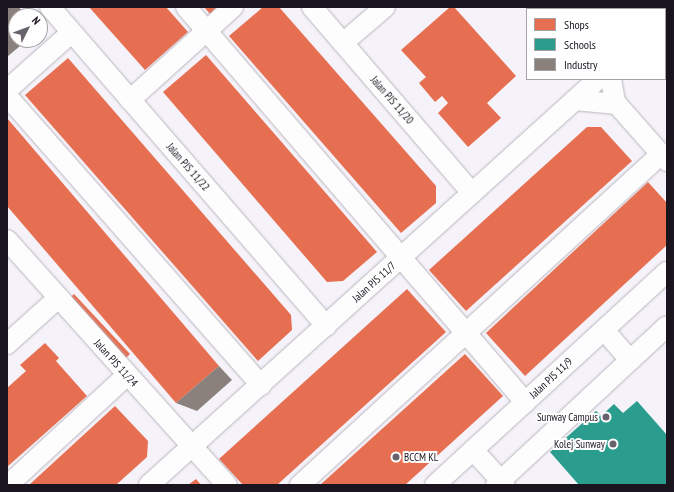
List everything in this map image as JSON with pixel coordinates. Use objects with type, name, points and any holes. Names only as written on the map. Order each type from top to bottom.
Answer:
[{"type":"street","name":"Jalan PJS 11/22","points":[[50,7],[326,326]]},
{"type":"street","points":[[186,7],[400,259],[525,402]]},
{"type":"street","points":[[130,100],[233,7]]},
{"type":"street","name":"Jalan PJS 11/20","points":[[312,7],[472,193]]},
{"type":"street","points":[[343,43],[385,7]]},
{"type":"street","points":[[7,90],[71,32]]},
{"type":"street","name":"Jalan PJS 11/7","points":[[149,485],[597,80]]},
{"type":"street","points":[[300,485],[466,333],[664,158],[617,104],[611,80]]},
{"type":"street","points":[[7,96],[261,384]]},
{"type":"street","points":[[575,100],[617,104]]},
{"type":"street","name":"Jalan PJS 11/24","points":[[7,240],[191,447],[227,485]]},
{"type":"street","name":"Jalan PJS 11/9","points":[[435,485],[667,272]]},
{"type":"street","points":[[7,344],[58,298]]},
{"type":"street","points":[[473,450],[501,483],[667,326]]},
{"type":"street","points":[[604,330],[630,360]]},
{"type":"street","points":[[8,485],[127,375]]},
{"type":"building: Shops","points":[[89,7],[166,7],[188,32],[145,70]]},
{"type":"building: Shops","points":[[204,7],[217,7],[210,14]]},
{"type":"building: Shops","points":[[263,7],[279,7],[436,186],[436,203],[401,233],[229,36]]},
{"type":"building: Shops","points":[[450,7],[454,7],[516,76],[487,103],[501,118],[468,147],[438,113],[448,103],[442,96],[435,102],[419,83],[426,77],[401,50]]},
{"type":"building: Shops","points":[[206,55],[377,252],[343,281],[327,282],[163,92]]},
{"type":"building: Shops","points":[[68,58],[291,315],[292,330],[258,361],[25,95]]},
{"type":"building: Shops","points":[[7,118],[219,366],[176,403],[7,206]]},
{"type":"building: Shops","points":[[587,127],[601,127],[632,161],[466,311],[429,270]]},
{"type":"building: Shops","points":[[648,182],[667,203],[667,245],[525,376],[486,333]]},
{"type":"building: Shops","points":[[407,289],[446,332],[277,485],[243,485],[219,459]]},
{"type":"building: Shops","points":[[74,294],[130,354],[121,363],[69,299]]},
{"type":"building: Shops","points":[[45,343],[59,358],[56,361],[87,396],[7,467],[7,388],[26,371],[20,365]]},
{"type":"building: Shops","points":[[465,354],[503,396],[405,485],[320,485]]},
{"type":"building: Shops","points":[[115,406],[148,441],[147,457],[116,485],[29,485]]},
{"type":"building: Shops","points":[[196,479],[201,485],[188,485]]},
{"type":"building: Schools","name":"Kolej Sunway","points":[[637,401],[667,435],[667,485],[579,485],[550,452],[596,411],[601,416],[614,404],[623,413]]},
{"type":"building: Industry","points":[[7,7],[19,7],[20,8],[8,8],[8,48],[18,48],[7,57]]},
{"type":"building: Industry","points":[[219,366],[232,380],[197,411],[176,403]]},
{"type":"place","name":"Sunway Campus","points":[[606,417]]},
{"type":"place","name":"Kolej Sunway","points":[[613,444]]},
{"type":"place","name":"BCCM KL","points":[[396,457]]}]
